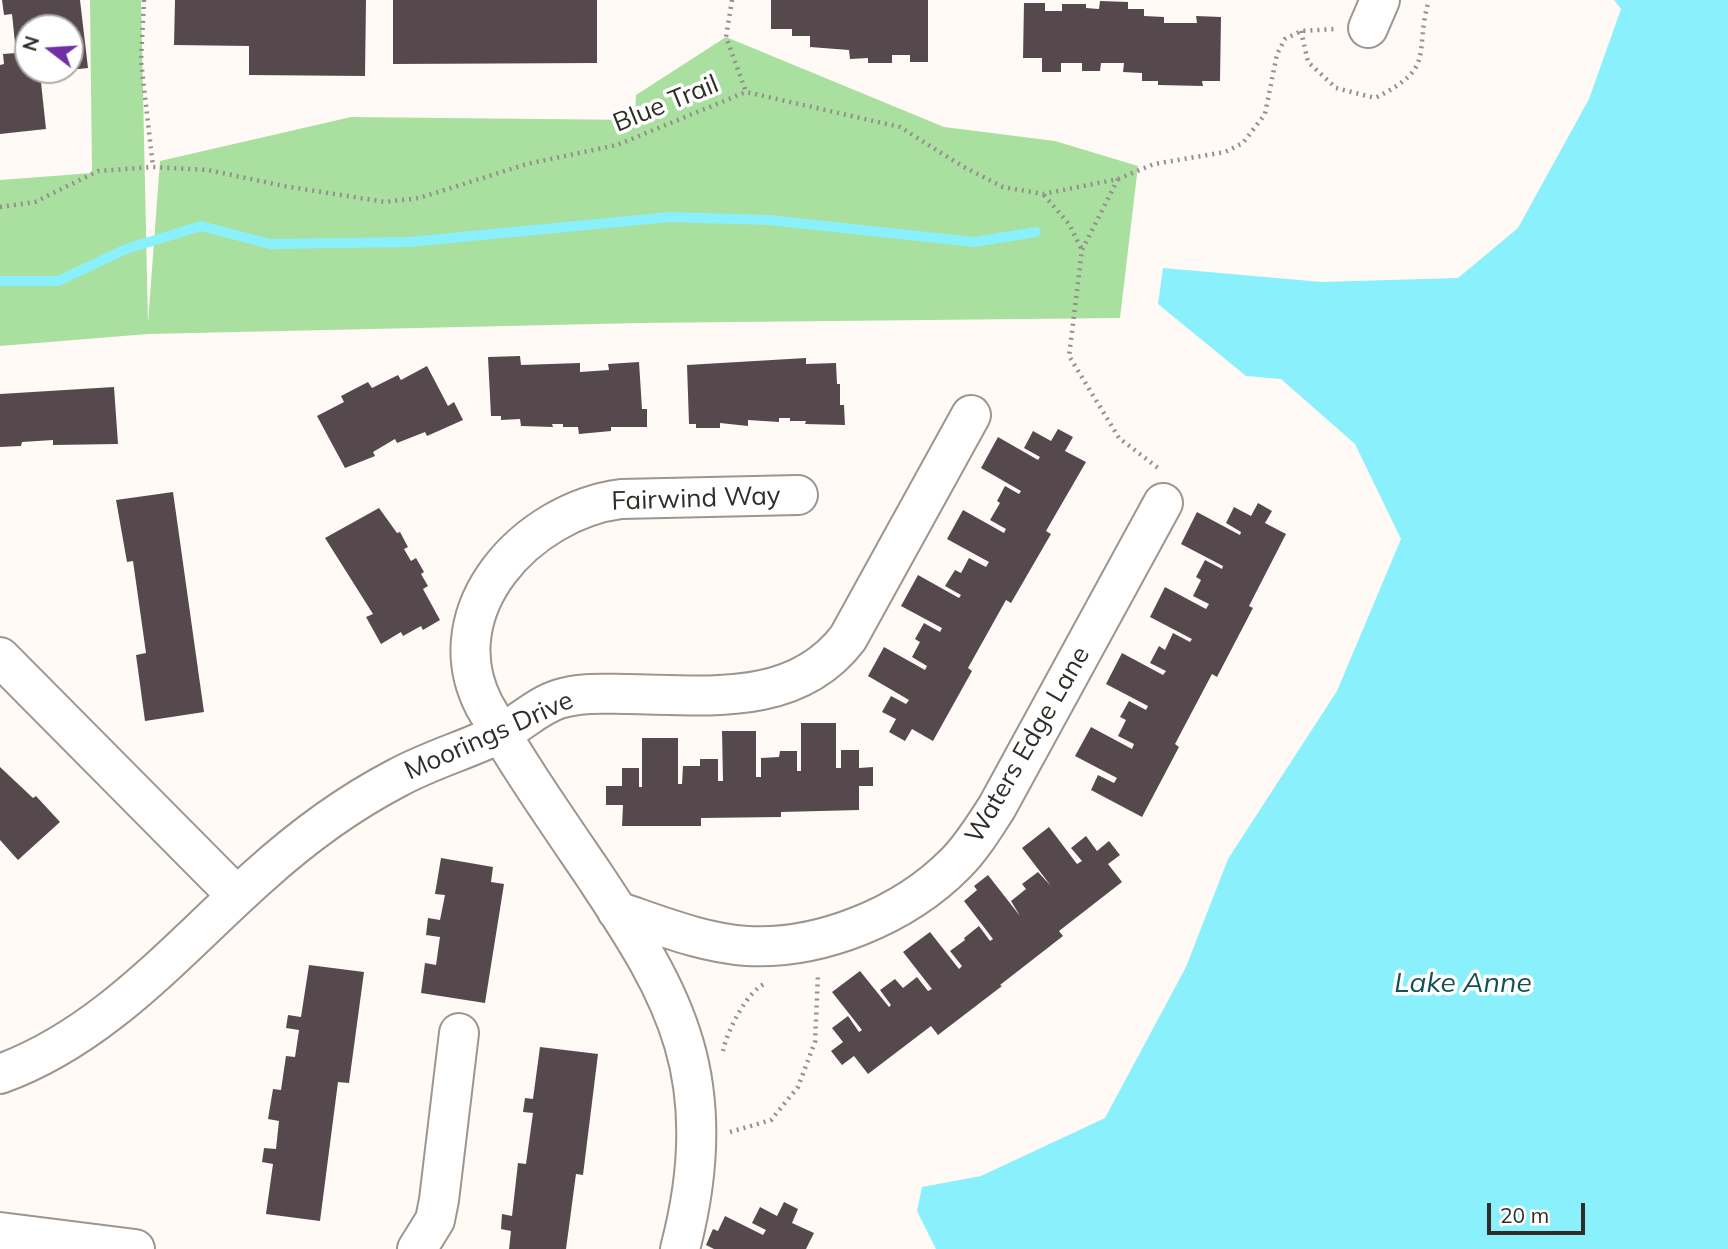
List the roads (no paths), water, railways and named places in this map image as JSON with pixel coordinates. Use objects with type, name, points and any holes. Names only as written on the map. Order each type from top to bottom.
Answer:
[{"type":"street","name":"Moorings Drive","points":[[0,1074],[39,1057],[111,1011],[315,829],[365,795],[426,764],[500,734],[547,704],[579,694],[755,693],[790,684],[821,666],[841,647],[859,621],[971,415]]},
{"type":"street","name":"Fairwind Way","points":[[500,734],[474,684],[470,655],[475,620],[498,572],[542,528],[572,511],[596,503],[798,495]]},
{"type":"street","name":"Waters Edge Lane","points":[[617,911],[714,941],[747,946],[819,939],[893,908],[929,886],[958,861],[981,832],[1010,784],[1163,503]]},
{"type":"street","points":[[0,657],[237,896]]},
{"type":"street","points":[[500,734],[617,911],[667,994],[688,1059],[696,1125],[695,1183],[680,1249]]},
{"type":"street","points":[[667,994],[695,956],[714,941]]},
{"type":"street","points":[[417,1249],[430,1230],[437,1210],[459,1033]]},
{"type":"street","points":[[0,1232],[135,1249]]},
{"type":"water","name":"Lake Anne","points":[[1614,0],[1728,0],[1728,1249],[936,1249],[917,1211],[922,1187],[981,1176],[1105,1118],[1186,967],[1228,859],[1337,691],[1401,539],[1355,444],[1281,379],[1246,376],[1158,304],[1163,268],[1322,282],[1458,278],[1518,228],[1589,99],[1621,9]]},
{"type":"waterway","points":[[0,281],[58,281],[126,249],[201,226],[270,244],[409,242],[670,217],[769,220],[974,242],[1036,232]]}]
